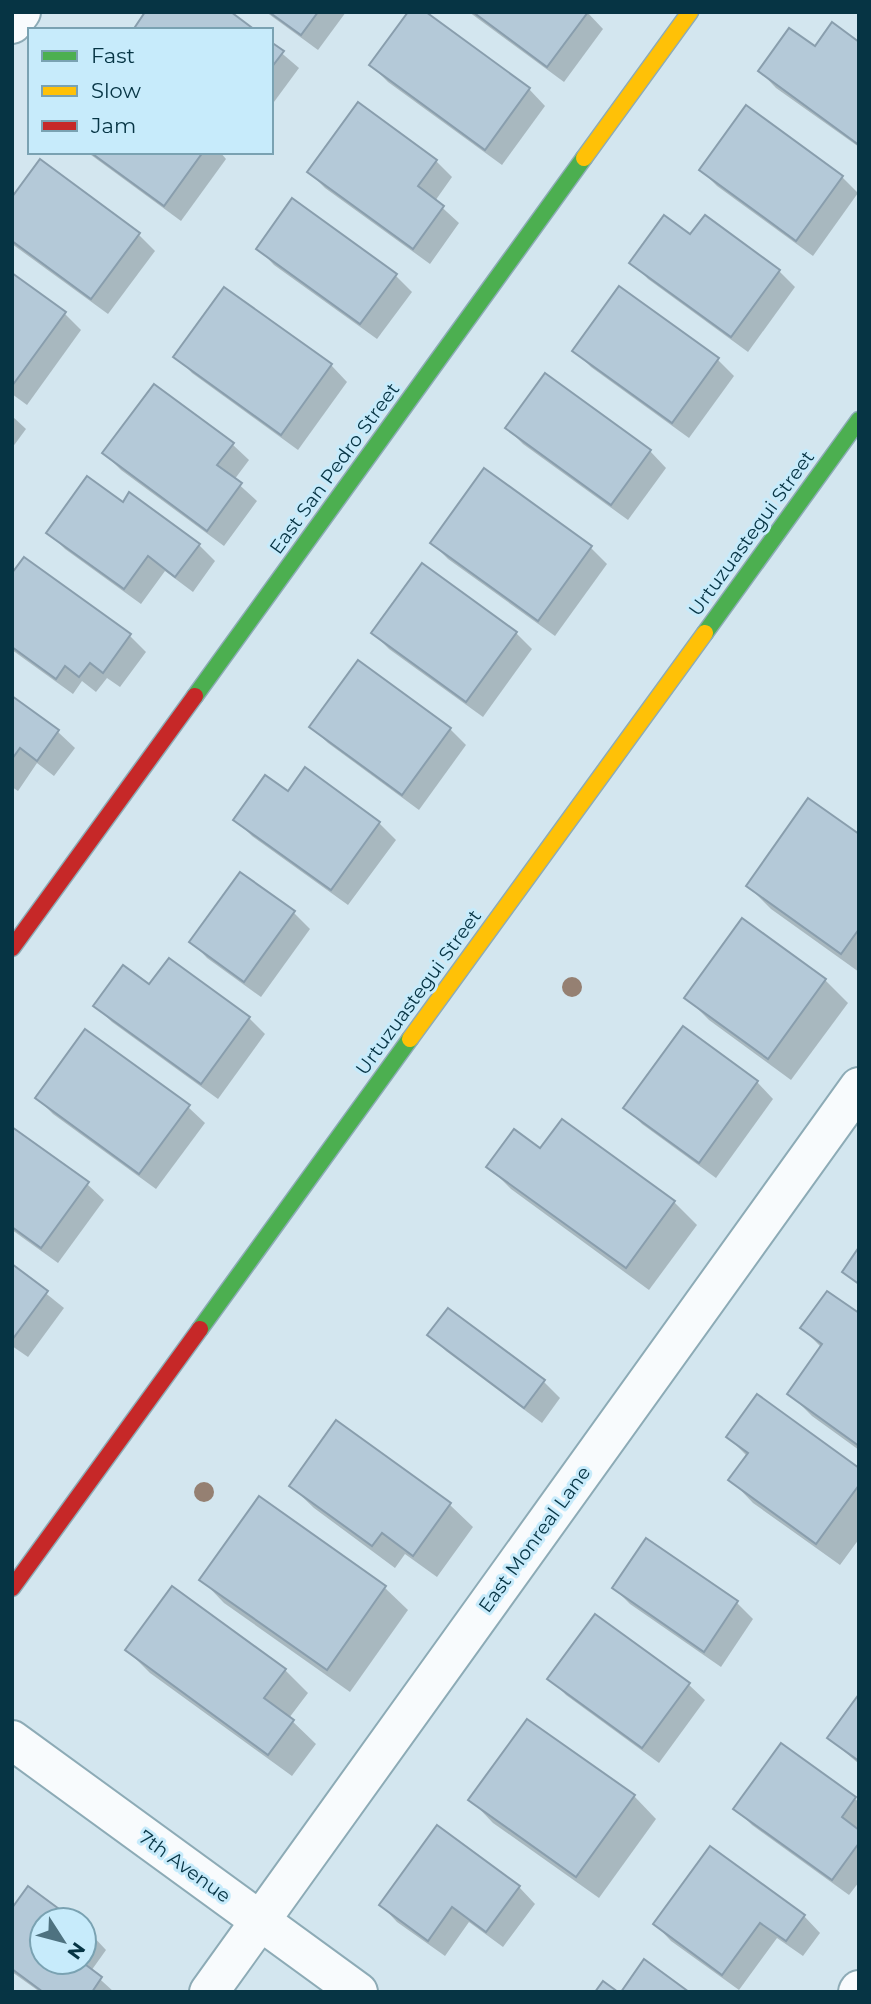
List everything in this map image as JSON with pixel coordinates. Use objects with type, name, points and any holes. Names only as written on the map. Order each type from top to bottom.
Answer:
[{"type":"main road","name":"East San Pedro Street","points":[[12,948],[691,12]]},
{"type":"main road","name":"Urtuzuastegui Street","points":[[12,1588],[859,420]]},
{"type":"street","points":[[12,24],[21,12]]},
{"type":"street","name":"East Monreal Lane","points":[[209,1992],[859,1087]]},
{"type":"street","name":"7th Avenue","points":[[12,1740],[358,1992]]},
{"type":"building","points":[[145,12],[231,12],[252,28],[134,28]]},
{"type":"building","points":[[269,12],[318,12],[301,35]]},
{"type":"building","points":[[408,12],[426,12],[530,88],[485,150],[369,65]]},
{"type":"building","points":[[473,12],[588,12],[547,67]]},
{"type":"building","points":[[832,22],[859,42],[859,145],[758,71],[789,28],[815,46]]},
{"type":"building","points":[[273,43],[284,51],[273,65]]},
{"type":"building","points":[[358,102],[437,160],[418,186],[444,206],[413,249],[307,172]]},
{"type":"building","points":[[746,105],[843,176],[796,241],[699,170]]},
{"type":"building","points":[[93,154],[202,154],[164,206]]},
{"type":"building","points":[[40,159],[140,233],[91,299],[12,241],[12,197]]},
{"type":"building","points":[[292,198],[397,274],[360,324],[256,249]]},
{"type":"building","points":[[664,215],[690,234],[705,215],[780,270],[731,337],[629,263]]},
{"type":"building","points":[[12,273],[66,312],[12,386]]},
{"type":"building","points":[[619,286],[719,358],[672,423],[572,351]]},
{"type":"building","points":[[224,287],[332,364],[281,435],[173,357]]},
{"type":"building","points":[[545,373],[651,450],[611,505],[505,428]]},
{"type":"building","points":[[154,384],[234,443],[217,465],[242,483],[207,531],[102,453]]},
{"type":"building","points":[[484,468],[592,546],[538,621],[430,543]]},
{"type":"building","points":[[87,476],[123,502],[129,492],[200,544],[175,577],[148,556],[124,589],[46,533]]},
{"type":"building","points":[[24,557],[131,634],[103,673],[90,663],[79,677],[65,666],[56,679],[12,647],[12,573]]},
{"type":"building","points":[[422,563],[517,632],[466,702],[371,633]]},
{"type":"building","points":[[358,660],[451,728],[402,795],[309,727]]},
{"type":"building","points":[[12,696],[59,730],[37,761],[20,748],[12,759]]},
{"type":"building","points":[[305,767],[380,822],[331,890],[233,820],[265,775],[288,791]]},
{"type":"building","points":[[808,798],[859,834],[859,929],[841,954],[746,886]]},
{"type":"building","points":[[240,872],[295,911],[244,982],[189,942]]},
{"type":"building","points":[[742,918],[826,979],[768,1059],[684,998]]},
{"type":"building","points":[[169,958],[250,1017],[201,1084],[93,1006],[123,965],[149,984]]},
{"type":"building","points":[[683,1026],[758,1081],[699,1163],[623,1108]]},
{"type":"building","points":[[85,1029],[190,1105],[139,1174],[35,1098]]},
{"type":"building","points":[[562,1119],[675,1201],[626,1268],[486,1167],[514,1129],[540,1148]]},
{"type":"building","points":[[12,1127],[89,1182],[41,1248],[12,1227]]},
{"type":"building","points":[[859,1247],[859,1284],[842,1272]]},
{"type":"building","points":[[12,1264],[48,1291],[12,1340]]},
{"type":"building","points":[[827,1291],[859,1313],[859,1446],[787,1394],[822,1344],[800,1328]]},
{"type":"building","points":[[448,1308],[545,1380],[524,1408],[427,1335]]},
{"type":"building","points":[[757,1394],[859,1468],[859,1485],[816,1544],[728,1480],[748,1453],[726,1437]]},
{"type":"building","points":[[336,1420],[451,1503],[413,1556],[382,1533],[372,1546],[289,1486]]},
{"type":"building","points":[[259,1496],[386,1586],[327,1670],[199,1580]]},
{"type":"building","points":[[646,1538],[738,1601],[704,1652],[612,1588]]},
{"type":"building","points":[[172,1586],[286,1669],[264,1698],[294,1720],[268,1755],[125,1650]]},
{"type":"building","points":[[595,1614],[690,1683],[642,1748],[547,1679]]},
{"type":"building","points":[[859,1694],[859,1761],[827,1738]]},
{"type":"building","points":[[527,1719],[635,1795],[576,1877],[468,1800]]},
{"type":"building","points":[[781,1743],[856,1797],[842,1817],[859,1830],[859,1843],[832,1880],[733,1809]]},
{"type":"building","points":[[437,1825],[520,1886],[486,1932],[452,1907],[428,1941],[379,1905]]},
{"type":"building","points":[[710,1846],[805,1915],[786,1941],[760,1923],[722,1975],[653,1924]]},
{"type":"building","points":[[28,1886],[55,1906],[28,1906],[28,1976],[98,1974],[102,1977],[92,1992],[43,1992],[12,1969],[12,1908]]},
{"type":"building","points":[[644,1959],[689,1992],[621,1992]]},
{"type":"building","points":[[603,1981],[618,1992],[595,1992]]},
{"type":"traffic: fast","points":[[195,696],[584,158]]},
{"type":"traffic: fast","points":[[705,633],[859,420]]},
{"type":"traffic: fast","points":[[200,1329],[410,1039]]},
{"type":"traffic: slow","points":[[584,158],[690,12]]},
{"type":"traffic: slow","points":[[410,1039],[705,633]]},
{"type":"traffic: jam","points":[[12,948],[195,696]]},
{"type":"traffic: jam","points":[[12,1588],[200,1329]]}]
